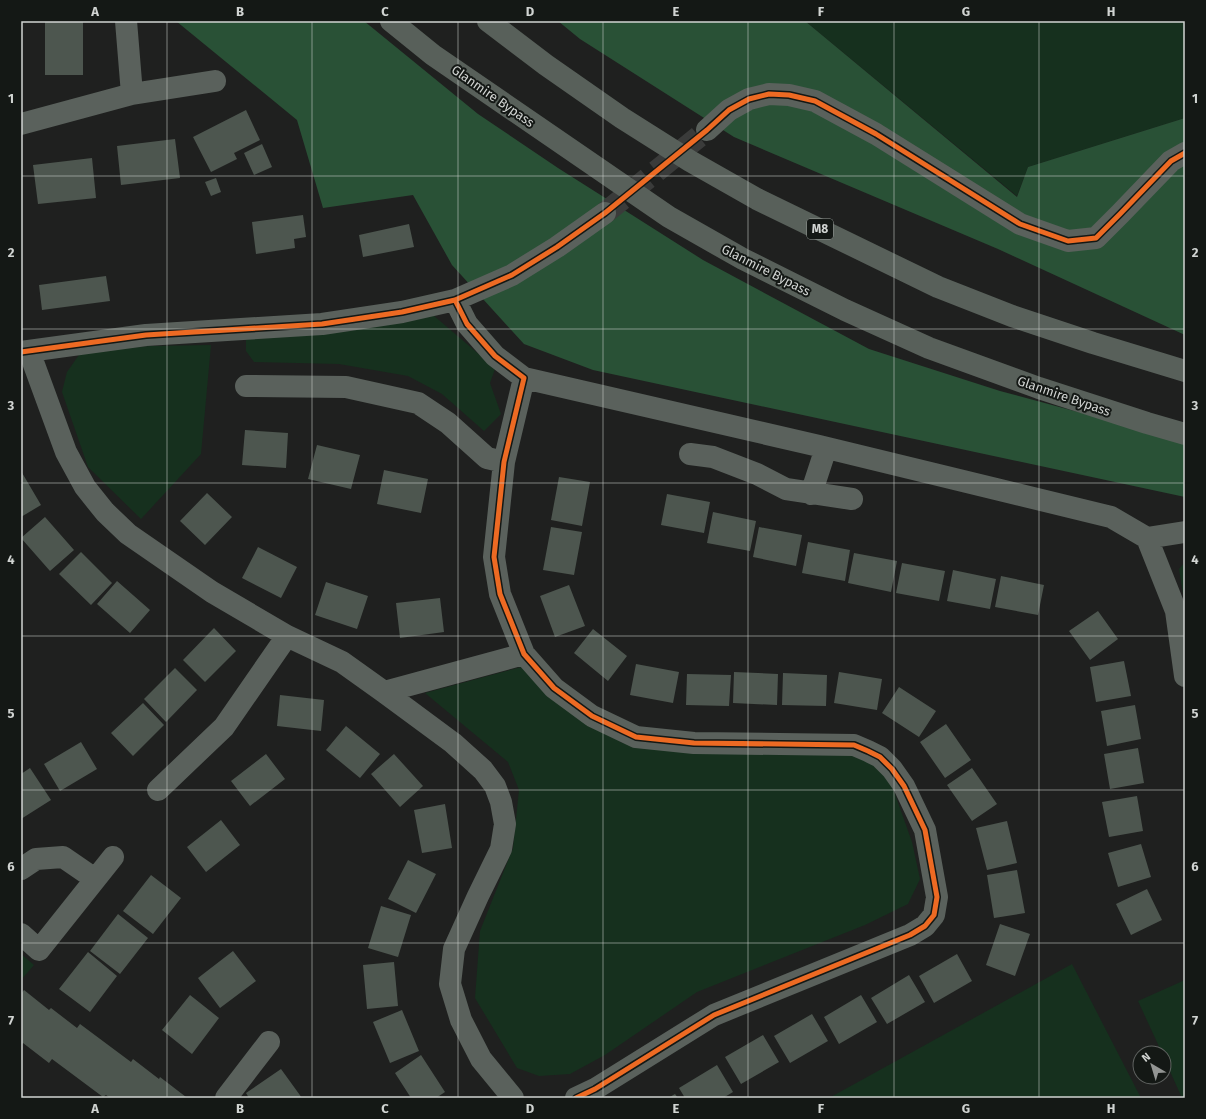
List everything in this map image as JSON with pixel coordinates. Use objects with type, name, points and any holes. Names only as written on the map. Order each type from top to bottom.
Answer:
[{"type":"highway","name":"Glanmire Bypass","points":[[391,21],[433,55],[669,217],[743,259],[845,310],[929,348],[1039,388],[1185,434]]},
{"type":"highway","name":"M8","points":[[488,21],[546,65],[622,118],[690,161],[757,200],[938,287],[1012,316],[1185,371]]},
{"type":"street","points":[[126,21],[132,94]]},
{"type":"street","points":[[21,124],[132,94],[214,81]]},
{"type":"street","points":[[707,130],[729,110],[749,99],[769,94],[788,95],[815,101],[876,134],[1020,224],[1068,241],[1096,238],[1171,161],[1185,153]]},
{"type":"street","points":[[513,1098],[481,1059],[461,1020],[450,984],[454,949],[501,849],[505,824],[501,802],[494,786],[483,770],[453,744],[342,662],[287,636],[212,592],[128,534],[105,512],[85,487],[66,452],[25,351],[146,335],[322,324],[402,312],[455,300],[512,275],[557,248],[605,213]]},
{"type":"street","points":[[455,300],[466,324],[495,356],[524,378],[826,448],[1111,517],[1147,538],[1176,611],[1185,676]]},
{"type":"street","points":[[524,378],[504,462],[494,557],[500,594],[524,654],[554,688],[592,716],[636,737],[694,743],[854,745],[868,750],[892,769],[904,786],[925,830],[938,897],[934,915],[925,926],[910,935],[714,1015],[595,1088],[576,1098]]},
{"type":"street","points":[[246,386],[346,387],[418,403],[448,423],[487,458],[504,462]]},
{"type":"street","points":[[811,494],[826,448]]},
{"type":"street","points":[[690,454],[713,457],[757,474],[786,489],[852,499]]},
{"type":"street","points":[[1147,538],[1185,532]]},
{"type":"street","points":[[158,790],[224,728],[287,636]]},
{"type":"street","points":[[384,692],[524,654]]},
{"type":"street","points":[[21,869],[36,860],[63,857],[95,879]]},
{"type":"street","points":[[21,934],[39,950],[113,858]]},
{"type":"street","points":[[226,1098],[269,1042]]},
{"type":"green space","points":[[176,21],[364,21],[478,114],[558,168],[703,260],[869,349],[1000,391],[1185,441],[1185,497],[593,370],[524,344],[452,265],[413,195],[323,208],[297,120]]},
{"type":"green space","points":[[558,21],[805,21],[1017,197],[1028,167],[1185,118],[1185,335],[998,249],[734,137],[580,39]]},
{"type":"green space","points":[[805,21],[1185,21],[1185,118],[1028,167],[1017,196]]},
{"type":"green space","points":[[433,315],[488,362],[496,366],[490,383],[501,414],[484,431],[442,394],[408,376],[339,364],[254,362],[246,351],[246,339]]},
{"type":"green space","points":[[211,345],[201,454],[141,519],[88,467],[62,392],[67,372],[81,352],[150,346]]},
{"type":"green space","points":[[1185,562],[1185,606],[1179,569]]},
{"type":"green space","points":[[521,667],[556,698],[622,743],[743,751],[852,753],[876,765],[891,783],[912,842],[920,879],[908,904],[865,925],[697,992],[605,1055],[570,1074],[539,1076],[517,1068],[475,998],[480,931],[513,848],[519,790],[508,762],[425,693]]},
{"type":"green space","points":[[21,954],[34,965],[21,980]]},
{"type":"green space","points":[[1072,964],[1132,1081],[1132,1085],[1134,1085],[1141,1098],[829,1098]]},
{"type":"green space","points":[[1185,980],[1185,1098],[1182,1098],[1172,1076],[1172,1045],[1158,1045],[1138,1001]]},
{"type":"building","points":[[45,21],[83,21],[83,75],[45,75]]},
{"type":"building","points":[[246,110],[260,140],[234,153],[237,159],[211,172],[193,137]]},
{"type":"building","points":[[175,139],[180,178],[121,185],[117,146]]},
{"type":"building","points":[[262,144],[272,167],[254,175],[244,153]]},
{"type":"building","points":[[92,158],[96,198],[38,204],[33,165]]},
{"type":"building","points":[[216,178],[221,192],[211,196],[205,182]]},
{"type":"building","points":[[303,215],[306,237],[294,239],[295,248],[256,254],[252,222]]},
{"type":"building","points":[[409,224],[414,247],[363,257],[359,235]]},
{"type":"building","points":[[106,276],[110,301],[42,310],[39,285]]},
{"type":"building","points":[[245,430],[288,433],[286,468],[242,465]]},
{"type":"building","points":[[317,445],[360,455],[351,489],[308,479]]},
{"type":"building","points":[[384,470],[428,479],[421,513],[377,504]]},
{"type":"building","points":[[21,471],[41,505],[21,517]]},
{"type":"building","points":[[559,477],[590,482],[582,526],[551,520]]},
{"type":"building","points":[[207,493],[232,517],[205,545],[180,521]]},
{"type":"building","points":[[667,494],[710,502],[704,533],[661,525]]},
{"type":"building","points":[[713,512],[756,521],[750,551],[707,543]]},
{"type":"building","points":[[45,517],[74,550],[50,571],[21,538]]},
{"type":"building","points":[[551,527],[582,532],[574,575],[543,570]]},
{"type":"building","points":[[759,527],[802,535],[796,566],[753,557]]},
{"type":"building","points":[[808,542],[850,550],[845,581],[802,573]]},
{"type":"building","points":[[258,547],[297,567],[281,598],[242,578]]},
{"type":"building","points":[[81,552],[112,583],[91,605],[59,574]]},
{"type":"building","points":[[854,553],[897,561],[891,592],[848,583]]},
{"type":"building","points":[[902,563],[945,571],[939,601],[896,593]]},
{"type":"building","points":[[953,570],[996,579],[990,609],[947,601]]},
{"type":"building","points":[[1001,576],[1044,585],[1038,615],[995,607]]},
{"type":"building","points":[[117,581],[150,610],[130,633],[97,604]]},
{"type":"building","points":[[326,582],[368,596],[357,629],[315,615]]},
{"type":"building","points":[[569,585],[585,626],[555,637],[540,596]]},
{"type":"building","points":[[440,598],[444,632],[400,638],[396,603]]},
{"type":"building","points":[[1098,611],[1118,639],[1090,660],[1069,631]]},
{"type":"building","points":[[214,628],[236,651],[205,682],[183,660]]},
{"type":"building","points":[[593,629],[627,656],[608,681],[574,653]]},
{"type":"building","points":[[1124,661],[1131,696],[1096,702],[1090,667]]},
{"type":"building","points":[[636,664],[679,672],[673,703],[630,695]]},
{"type":"building","points":[[175,668],[197,690],[166,722],[144,699]]},
{"type":"building","points":[[734,672],[778,674],[777,705],[733,703]]},
{"type":"building","points":[[839,672],[882,679],[877,710],[834,703]]},
{"type":"building","points":[[783,673],[827,675],[826,706],[782,705]]},
{"type":"building","points":[[687,674],[731,675],[729,706],[686,705]]},
{"type":"building","points":[[899,687],[936,711],[919,737],[882,713]]},
{"type":"building","points":[[280,695],[324,700],[321,731],[277,726]]},
{"type":"building","points":[[143,703],[164,725],[133,756],[111,733]]},
{"type":"building","points":[[1135,705],[1141,739],[1107,746],[1101,711]]},
{"type":"building","points":[[946,724],[971,760],[945,778],[920,742]]},
{"type":"building","points":[[346,726],[380,754],[360,778],[326,750]]},
{"type":"building","points":[[81,742],[97,769],[60,791],[44,764]]},
{"type":"building","points":[[1138,748],[1144,783],[1110,789],[1104,754]]},
{"type":"building","points":[[266,754],[285,779],[250,806],[231,781]]},
{"type":"building","points":[[394,754],[423,786],[400,807],[371,774]]},
{"type":"building","points":[[30,768],[51,800],[21,819],[21,774]]},
{"type":"building","points":[[972,768],[997,804],[972,821],[947,785]]},
{"type":"building","points":[[1137,796],[1143,831],[1109,837],[1102,802]]},
{"type":"building","points":[[445,804],[452,848],[422,853],[414,810]]},
{"type":"building","points":[[221,820],[240,845],[206,872],[187,847]]},
{"type":"building","points":[[1007,821],[1017,863],[987,870],[976,828]]},
{"type":"building","points":[[1141,844],[1151,877],[1118,887],[1108,853]]},
{"type":"building","points":[[408,860],[436,874],[416,913],[388,899]]},
{"type":"building","points":[[1017,870],[1025,913],[994,918],[987,875]]},
{"type":"building","points":[[151,875],[181,898],[153,934],[123,911]]},
{"type":"building","points":[[1147,889],[1162,920],[1131,935],[1116,904]]},
{"type":"building","points":[[381,906],[411,915],[398,957],[368,948]]},
{"type":"building","points":[[118,914],[148,938],[120,974],[90,951]]},
{"type":"building","points":[[1000,924],[1030,934],[1015,976],[986,965]]},
{"type":"building","points":[[233,951],[256,981],[220,1008],[198,978]]},
{"type":"building","points":[[88,952],[117,976],[90,1012],[59,989]]},
{"type":"building","points":[[957,954],[972,981],[934,1003],[919,976]]},
{"type":"building","points":[[394,962],[398,1006],[367,1009],[363,965]]},
{"type":"building","points":[[909,975],[925,1002],[887,1024],[871,998]]},
{"type":"building","points":[[24,990],[49,1010],[51,1008],[77,1028],[80,1024],[131,1062],[133,1059],[186,1097],[110,1098],[106,1095],[103,1097],[52,1059],[49,1063],[23,1043],[21,1046],[21,994]]},
{"type":"building","points":[[190,995],[219,1018],[192,1054],[162,1030]]},
{"type":"building","points":[[861,995],[877,1022],[839,1044],[824,1017]]},
{"type":"building","points":[[402,1010],[419,1051],[390,1063],[373,1022]]},
{"type":"building","points":[[812,1014],[828,1041],[790,1063],[774,1036]]},
{"type":"building","points":[[763,1035],[779,1062],[741,1084],[725,1057]]},
{"type":"building","points":[[421,1055],[445,1092],[436,1098],[411,1098],[395,1073]]},
{"type":"building","points":[[717,1065],[733,1092],[723,1098],[685,1098],[679,1088]]},
{"type":"building","points":[[281,1069],[302,1098],[249,1098],[246,1093]]},
{"type":"building","points":[[675,1094],[678,1098],[668,1098]]},
{"type":"tunnel","points":[[605,213],[707,130]]},
{"type":"cycle path","points":[[21,352],[146,335],[322,324],[402,312],[455,300],[512,275],[557,247],[605,213],[707,130],[729,110],[749,99],[769,94],[789,95],[815,101],[876,134],[1020,224],[1068,241],[1096,238],[1171,161],[1185,153]]},
{"type":"cycle path","points":[[455,300],[467,324],[495,356],[524,378],[504,462],[494,557],[500,594],[524,654],[554,688],[592,716],[636,737],[694,743],[854,745],[880,757],[892,769],[904,786],[925,830],[937,897],[934,915],[925,926],[910,935],[714,1015],[595,1089],[576,1098]]}]
